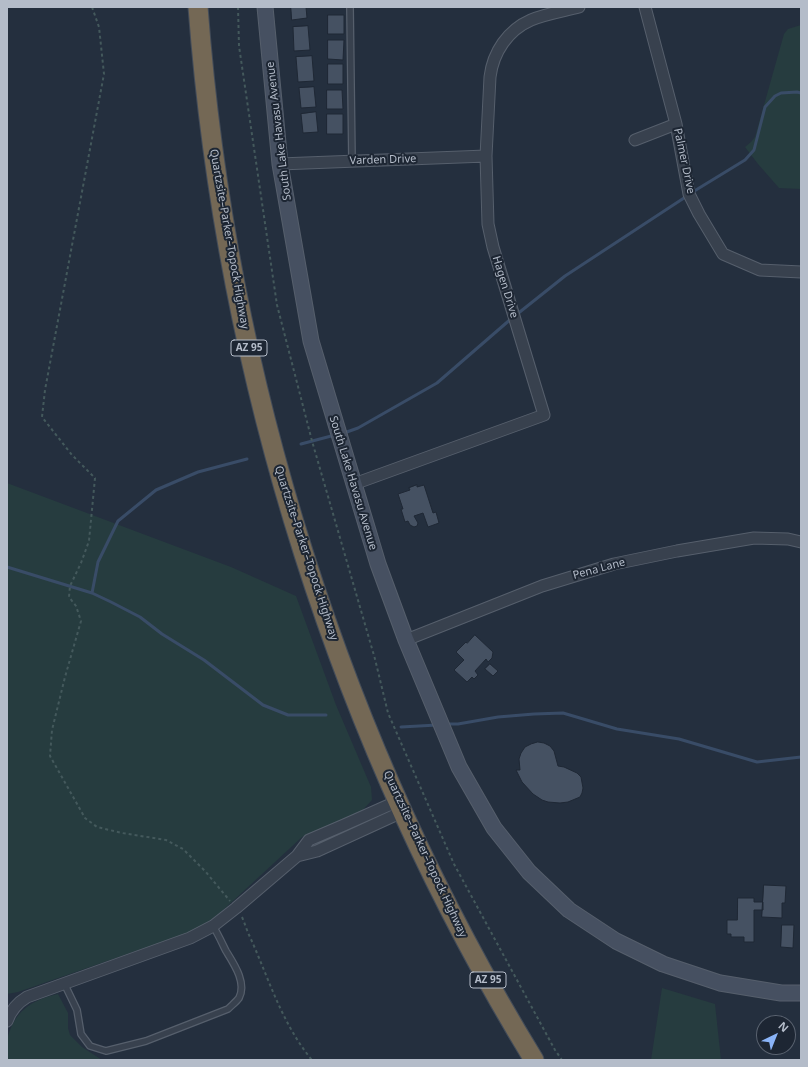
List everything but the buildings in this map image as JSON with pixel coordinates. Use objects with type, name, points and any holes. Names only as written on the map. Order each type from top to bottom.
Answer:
[{"type":"highway","name":"Quartzsite–Parker–Topock Highway","points":[[198,7],[206,94],[233,273],[258,390],[273,449],[326,622],[366,727],[400,807],[472,952],[501,1005],[534,1060]]},
{"type":"main road","name":"South Lake Havasu Avenue","points":[[265,7],[280,164],[311,341],[378,564],[406,640],[459,767],[494,828],[529,872],[569,910],[616,941],[663,964],[720,983],[781,993],[801,993]]},
{"type":"street","name":"Hagen Drive","points":[[354,484],[544,414],[493,247],[488,224],[486,156],[490,77],[494,58],[512,32],[519,26],[533,19],[579,7]]},
{"type":"street","name":"Palmer Drive","points":[[645,7],[676,124],[689,194],[723,254],[760,270],[801,272]]},
{"type":"street","points":[[635,140],[676,124]]},
{"type":"street","name":"Varden Drive","points":[[280,164],[486,156]]},
{"type":"street","name":"Pena Lane","points":[[406,640],[542,586],[614,564],[676,551],[754,538],[788,539],[801,542]]},
{"type":"street","points":[[7,1021],[10,1008],[27,997],[190,938],[213,926],[297,856],[317,851],[400,807]]},
{"type":"lane","points":[[350,7],[352,161]]},
{"type":"lane","points":[[64,983],[77,1010],[81,1034],[90,1046],[106,1052],[146,1041],[228,1009],[240,996],[241,986],[237,969],[213,926]]},
{"type":"path","points":[[92,7],[99,27],[104,74],[42,417],[72,455],[95,478],[89,541],[70,586],[69,597],[76,606],[81,621],[52,730],[50,756],[84,818],[97,827],[122,833],[166,840],[183,849],[205,871],[236,908],[243,919],[285,1019],[301,1047],[312,1060]]},
{"type":"green space","points":[[801,25],[801,189],[779,188],[745,147],[755,137],[784,34],[788,29]]},
{"type":"green space","points":[[7,483],[231,567],[296,596],[336,705],[371,787],[372,800],[360,813],[302,837],[221,912],[207,923],[185,934],[18,992],[7,994]]},
{"type":"green space","points":[[662,988],[715,1004],[721,1060],[651,1060]]},
{"type":"green space","points":[[58,994],[68,1013],[68,1028],[70,1035],[82,1047],[102,1060],[7,1060],[7,1041],[14,1022],[19,1015],[39,1000]]},
{"type":"waterway","points":[[691,193],[745,160],[754,150],[765,107],[775,96],[781,93],[801,93]]},
{"type":"waterway","points":[[516,315],[565,276],[687,196]]},
{"type":"waterway","points":[[344,433],[358,428],[437,383],[512,318]]},
{"type":"waterway","points":[[301,444],[335,435]]},
{"type":"waterway","points":[[92,593],[98,562],[118,521],[156,490],[198,472],[247,459]]},
{"type":"waterway","points":[[7,567],[92,593],[140,617],[162,634],[204,660],[263,705],[288,715],[326,715]]},
{"type":"waterway","points":[[447,724],[458,724],[498,717],[563,713],[617,729],[679,739],[757,762],[801,757]]},
{"type":"waterway","points":[[401,727],[437,725]]}]
